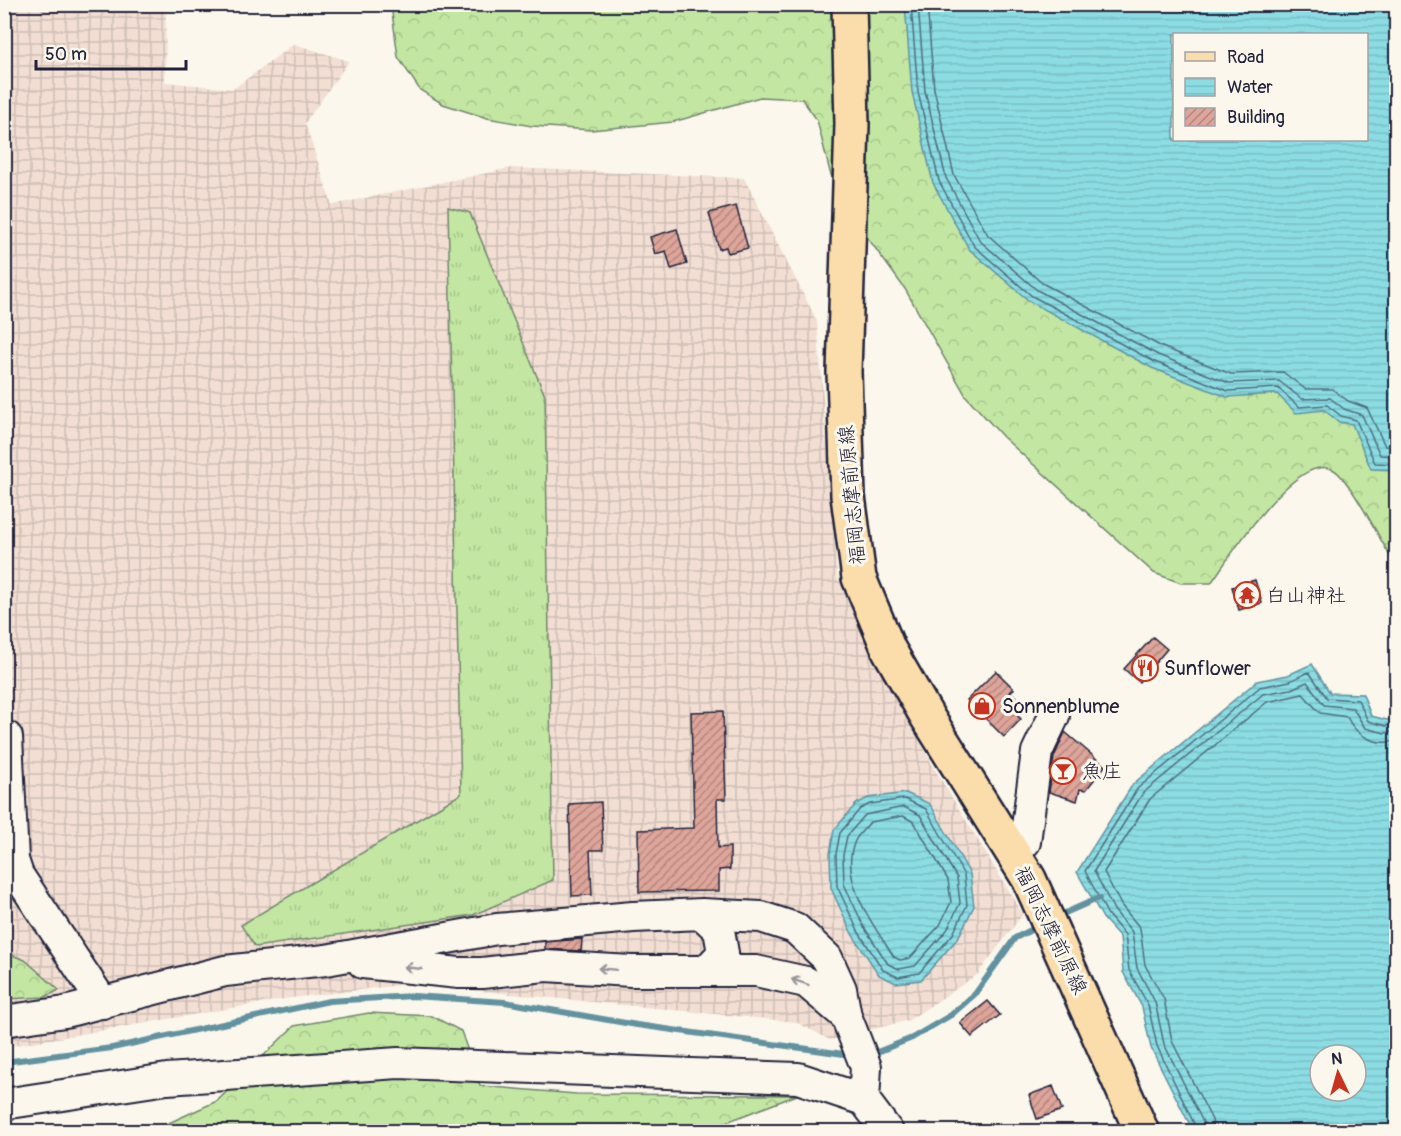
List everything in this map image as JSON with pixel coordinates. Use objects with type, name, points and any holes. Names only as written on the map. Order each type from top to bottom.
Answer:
[{"type":"main road","name":"福岡志摩前原線","points":[[849,4],[852,124],[844,372],[848,496],[860,578],[889,650],[933,728],[1029,879],[1142,1131]]},
{"type":"street","points":[[1012,850],[1025,842],[1037,752],[1054,716]]},
{"type":"street","points":[[7,737],[13,860],[18,875],[103,1003]]},
{"type":"street","points":[[4,1021],[103,1003],[225,970],[326,960],[497,929],[633,916],[702,914],[762,917],[795,928],[827,958],[841,989],[849,1025],[866,1067],[864,1100]]},
{"type":"street","points":[[702,914],[719,930],[723,953],[706,971]]},
{"type":"street","points":[[461,936],[463,947],[472,964],[483,973]]},
{"type":"street","points":[[326,960],[483,973],[545,966],[631,971],[756,971],[806,982],[849,1025]]},
{"type":"street","points":[[4,1104],[167,1078],[398,1063],[798,1078],[864,1100],[888,1131]]},
{"type":"shaded area","points":[[4,5],[166,5],[165,82],[233,89],[294,44],[349,61],[305,123],[332,205],[511,168],[744,178],[817,321],[837,576],[934,768],[1023,914],[977,975],[909,1020],[830,1040],[796,1022],[410,984],[291,998],[5,1047]]},
{"type":"green space","points":[[391,5],[1010,5],[1396,325],[1396,567],[1349,486],[1334,470],[1319,468],[1301,476],[1283,490],[1265,509],[1211,583],[1181,583],[1154,573],[1003,437],[966,396],[905,289],[843,204],[830,172],[817,120],[802,99],[760,97],[673,122],[591,130],[532,126],[487,118],[443,104],[420,90],[398,57]]},
{"type":"green space","points":[[448,207],[470,213],[545,396],[553,880],[473,915],[255,947],[241,925],[461,794]]},
{"type":"green space","points":[[4,952],[25,960],[59,990],[45,997],[5,999]]},
{"type":"green space","points":[[369,1013],[432,1016],[461,1031],[480,1086],[576,1094],[797,1095],[703,1131],[149,1132],[217,1101],[294,1026]]},
{"type":"water","points":[[905,5],[1396,5],[1396,470],[1371,469],[1352,424],[1339,422],[1324,410],[1296,413],[1277,394],[1227,397],[1152,368],[1029,301],[969,249],[933,183],[912,92]]},
{"type":"water","points":[[1312,664],[1330,693],[1363,694],[1371,716],[1387,720],[1396,717],[1396,1131],[1193,1131],[1151,1048],[1142,1007],[1123,972],[1120,937],[1103,918],[1077,872],[1133,784],[1257,681],[1288,675]]},
{"type":"water","points":[[906,793],[930,804],[970,874],[974,906],[958,938],[921,980],[896,983],[879,975],[852,934],[831,888],[830,854],[834,830],[856,804],[868,798]]},
{"type":"building","points":[[736,206],[748,248],[728,253],[726,247],[719,249],[709,213]]},
{"type":"building","points":[[677,229],[687,264],[671,269],[666,251],[655,254],[650,237]]},
{"type":"building","points":[[1255,580],[1262,603],[1239,610],[1232,587]]},
{"type":"building","points":[[1153,637],[1167,649],[1139,682],[1124,669]]},
{"type":"building","points":[[996,671],[1014,689],[1010,692],[1026,705],[1017,715],[1021,719],[1004,737],[967,700]]},
{"type":"building","points":[[723,711],[726,799],[717,799],[718,848],[730,847],[730,869],[719,870],[719,891],[639,892],[638,830],[694,828],[691,712]]},
{"type":"building","points":[[1065,732],[1105,766],[1086,790],[1080,789],[1077,801],[1049,792],[1054,757]]},
{"type":"building","points":[[601,802],[603,850],[590,850],[592,895],[572,896],[569,804]]},
{"type":"building","points":[[582,939],[581,951],[545,949],[545,942]]},
{"type":"building","points":[[988,1001],[1000,1015],[972,1037],[960,1023]]},
{"type":"building","points":[[1053,1086],[1062,1110],[1037,1119],[1029,1095]]},
{"type":"waterway","points":[[1056,917],[1099,898]]},
{"type":"waterway","points":[[870,1055],[912,1038],[951,1015],[975,994],[1015,938],[1039,926]]},
{"type":"waterway","points":[[4,1062],[112,1048],[329,1001],[413,996],[505,1002],[637,1025],[851,1055]]},
{"type":"place","name":"白山神社","points":[[1247,595]]},
{"type":"place","name":"Sunflower","points":[[1145,668]]},
{"type":"place","name":"Sonnenblume","points":[[982,706]]},
{"type":"place","name":"魚庄","points":[[1063,771]]}]
